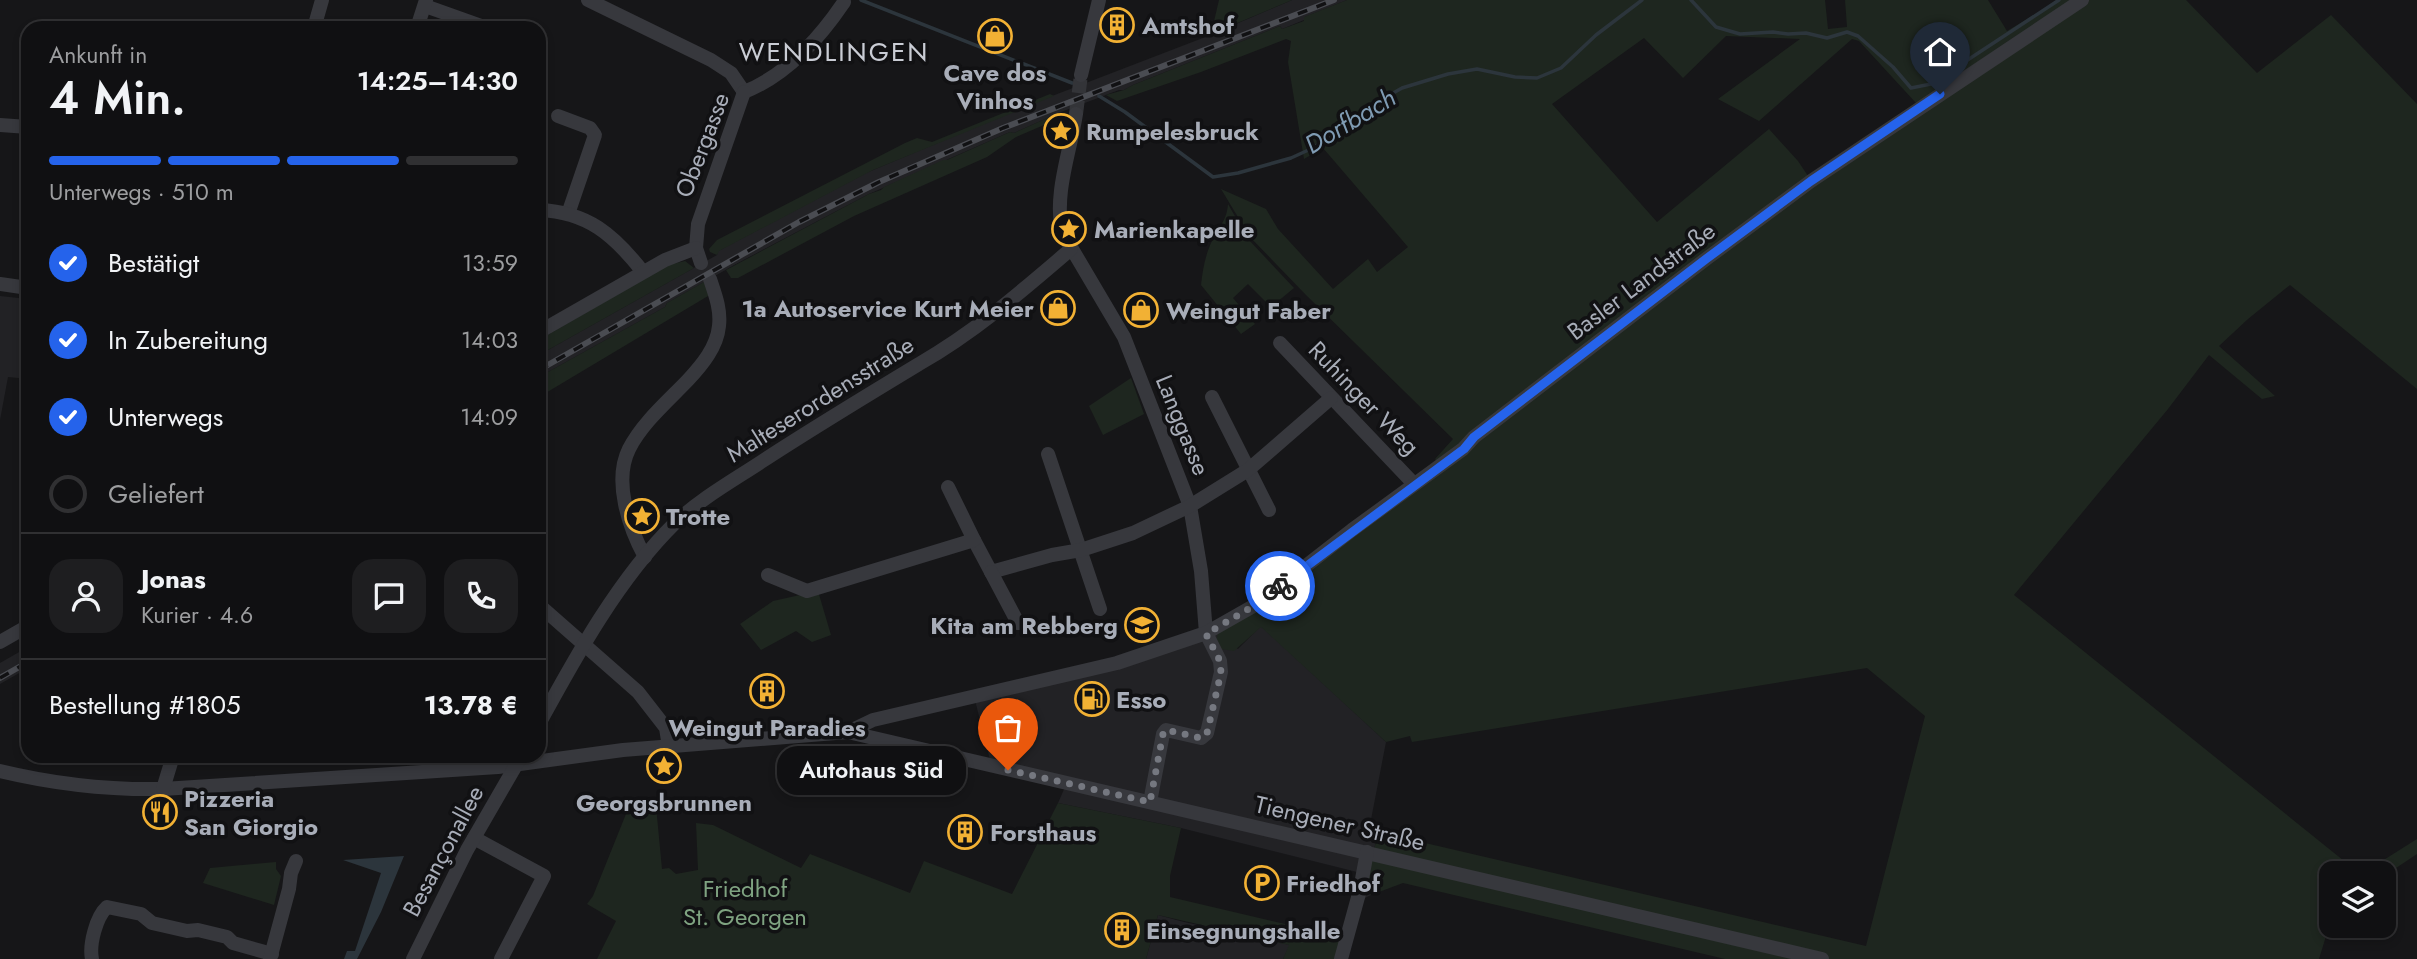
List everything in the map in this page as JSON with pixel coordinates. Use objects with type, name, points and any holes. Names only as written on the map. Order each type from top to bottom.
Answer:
[{"type":"street","points":[[316,21],[322,0]]},
{"type":"street","points":[[588,0],[711,60],[731,73],[744,92]]},
{"type":"street","points":[[1081,75],[1099,0]]},
{"type":"street","name":"Basler Landstraße","points":[[546,758],[848,732],[873,720],[1116,663],[1206,634],[1257,604],[1464,449],[1474,437],[1811,181],[2082,0]]},
{"type":"street","name":"Obergasse","points":[[701,264],[696,248],[698,224],[744,92],[766,81],[808,48],[844,2]]},
{"type":"street","points":[[419,21],[425,3],[470,21]]},
{"type":"street","points":[[1071,249],[1060,225],[1059,198],[1076,114]]},
{"type":"street","points":[[558,116],[590,128],[595,135],[568,214]]},
{"type":"street","points":[[0,125],[21,126]]},
{"type":"street","points":[[546,211],[568,214],[600,227],[628,253],[643,272]]},
{"type":"street","points":[[546,328],[643,272],[696,248]]},
{"type":"street","name":"Langgasse","points":[[1071,249],[1124,337],[1190,506],[1201,571],[1206,634],[1220,661],[1221,673],[1207,733],[1201,738],[1166,730],[1150,802]]},
{"type":"street","name":"Malteserordensstraße","points":[[546,711],[584,643],[645,557],[695,506],[808,432],[960,339],[1022,293],[1071,249]]},
{"type":"street","points":[[645,557],[631,522],[623,486],[624,465],[629,450],[640,433],[698,370],[712,348],[719,326],[719,309],[710,279]]},
{"type":"street","points":[[0,284],[21,287]]},
{"type":"street","name":"Ruhinger Weg","points":[[1280,343],[1414,484]]},
{"type":"street","points":[[1212,397],[1269,510]]},
{"type":"street","points":[[991,572],[1081,550],[1133,533],[1190,506],[1248,470],[1331,398]]},
{"type":"street","points":[[1048,454],[1100,609]]},
{"type":"street","points":[[948,486],[1018,623]]},
{"type":"street","points":[[768,575],[807,591],[974,540]]},
{"type":"street","points":[[546,611],[649,704],[666,728],[669,747]]},
{"type":"street","points":[[0,642],[21,630]]},
{"type":"street","name":"Tiengener Straße","points":[[848,732],[1822,959]]},
{"type":"street","points":[[163,789],[171,763]]},
{"type":"street","name":"Basler Landstraße","points":[[0,771],[85,787],[120,790],[163,789],[494,763]]},
{"type":"street","name":"Besançonallee","points":[[413,959],[474,838],[518,763]]},
{"type":"street","points":[[474,838],[544,876],[501,959]]},
{"type":"street","points":[[1341,959],[1360,890],[1367,852]]},
{"type":"street","points":[[92,959],[90,950],[101,912],[107,907],[141,914],[152,923],[227,937],[233,943],[271,956],[296,861]]},
{"type":"shaded area","points":[[1292,0],[1347,0],[1282,29],[1280,26],[1124,90],[1061,112],[1014,133],[1010,132],[869,194],[736,264],[546,373],[546,351],[717,255],[718,251],[866,173],[1026,106],[1208,36]]},
{"type":"shaded area","points":[[0,296],[21,298],[21,364],[19,378],[8,377],[0,420]]},
{"type":"shaded area","points":[[1261,626],[1386,742],[1369,830],[1378,832],[1366,886],[1371,895],[1365,898],[1356,918],[1353,889],[1357,872],[1181,828],[1058,803],[1069,778],[990,760],[975,700],[1218,634],[1238,649]]},
{"type":"shaded area","points":[[21,651],[21,672],[0,684],[0,663]]},
{"type":"shaded area","points":[[404,856],[381,912],[357,959],[344,959],[347,951],[355,951],[381,873],[343,860]]},
{"type":"shaded area","points":[[1158,915],[1290,945],[1283,959],[1146,959]]},
{"type":"green space","points":[[1219,0],[1292,0],[1211,34]]},
{"type":"green space","points":[[1347,0],[1825,0],[1828,29],[1847,27],[1845,0],[1988,0],[2007,31],[2059,0],[2186,0],[2257,73],[2331,15],[2417,104],[2417,389],[2290,285],[2219,346],[2275,396],[2262,399],[2209,355],[2168,409],[2014,595],[2344,861],[2319,861],[2319,938],[2325,938],[2319,959],[1725,959],[1403,883],[1371,895],[1366,887],[1378,832],[1866,946],[1925,716],[1867,668],[1412,742],[1410,736],[1386,742],[1261,627],[1234,651],[1221,649],[1216,640],[1218,634],[1442,469],[1435,459],[1453,439],[1250,237],[1221,189],[1266,209],[1278,229],[1333,289],[1368,259],[1377,272],[1408,247],[1323,148],[1304,159],[1288,62],[1291,41],[1286,39],[1117,101],[1106,95],[1280,26],[1282,29],[1304,21],[1304,17]],"holes":[[[1726,36],[1800,39],[1718,99],[1759,121],[1852,39],[1859,41],[1916,103],[1808,176],[1769,129],[1657,222],[1552,104],[1644,38],[1683,78]]]},
{"type":"green space","points":[[1050,94],[1054,96],[873,170],[719,251],[717,255],[710,252],[709,249],[717,240],[905,143],[917,138],[932,142]]},
{"type":"green space","points":[[1061,112],[1058,119],[1016,137],[987,157],[854,216],[738,278],[731,278],[726,270],[869,194],[943,160]]},
{"type":"green space","points":[[1228,204],[1248,239],[1294,288],[1271,307],[1248,284],[1233,298],[1255,324],[1241,334],[1201,285],[1207,253],[1225,217]]},
{"type":"green space","points":[[685,261],[694,268],[546,351],[546,336],[668,265]]},
{"type":"green space","points":[[704,282],[709,292],[708,296],[546,393],[546,373],[665,307],[667,303]]},
{"type":"green space","points":[[1131,378],[1144,414],[1103,435],[1089,406]]},
{"type":"green space","points":[[818,591],[831,635],[812,642],[796,631],[761,650],[740,624],[773,601]]},
{"type":"green space","name":"Friedhof St. Georgen","points":[[1058,803],[1181,828],[1170,876],[1170,897],[1345,938],[1336,959],[1283,959],[1289,945],[1158,915],[1146,959],[597,959],[616,921],[587,904],[593,896],[628,809],[656,806],[662,869],[669,868],[676,874],[698,870],[696,823],[713,825],[801,868],[810,854],[910,893],[924,861],[1012,894]]},
{"type":"green space","points":[[2417,839],[2417,854],[2396,868],[2396,861],[2382,861]]},
{"type":"green space","points":[[276,862],[276,869],[281,876],[274,905],[203,883],[210,868]]},
{"type":"waterway","name":"Dorfbach","points":[[861,0],[1072,83]]},
{"type":"waterway","name":"Dorfbach","points":[[1099,96],[1213,177],[1238,173],[1291,158],[1315,147],[1362,111],[1402,88],[1448,74],[1477,69],[1515,77],[1537,78],[1561,68],[1596,35],[1642,0]]},
{"type":"waterway","name":"Dorfbach","points":[[1691,0],[1716,27],[1740,34],[1806,33],[1827,38],[1847,32],[1858,36],[1893,67],[1911,88],[1931,84],[2059,0]]},
{"type":"tunnel","points":[[1076,114],[1081,75]]},
{"type":"railway","points":[[546,366],[799,222],[879,182],[1003,128],[1334,0]]},
{"type":"railway","points":[[0,678],[21,666]]},
{"type":"way so far","points":[[1008,770],[1150,802],[1166,730],[1201,738],[1207,733],[1221,673],[1220,661],[1206,634],[1257,604],[1280,586]]},
{"type":"place","name":"Amtshof","points":[[1117,25]]},
{"type":"place","name":"Cave dos Vinhos","points":[[995,36]]},
{"type":"place","name":"Rumpelesbruck","points":[[1061,131]]},
{"type":"place","name":"Marienkapelle","points":[[1069,229]]},
{"type":"place","name":"1a Autoservice Kurt Meier","points":[[1058,308]]},
{"type":"place","name":"Weingut Faber","points":[[1141,310]]},
{"type":"place","name":"Trotte","points":[[642,516]]},
{"type":"place","name":"Kita am Rebberg","points":[[1142,625]]},
{"type":"place","name":"Weingut Paradies","points":[[767,691]]},
{"type":"place","name":"Esso","points":[[1092,699]]},
{"type":"place","name":"Georgsbrunnen","points":[[664,766]]},
{"type":"place","name":"Autohaus Süd","points":[[1008,770]]},
{"type":"place","name":"Pizzeria San Giorgio","points":[[160,812]]},
{"type":"place","name":"Forsthaus","points":[[965,832]]},
{"type":"place","name":"Friedhof","points":[[1262,883]]},
{"type":"place","name":"Einsegnungshalle","points":[[1122,930]]},
{"type":"district","name":"WENDLINGEN","points":[[834,52]]},
{"type":"route","points":[[1280,586],[1464,449],[1474,437],[1706,259],[1811,181],[1940,94]]}]
